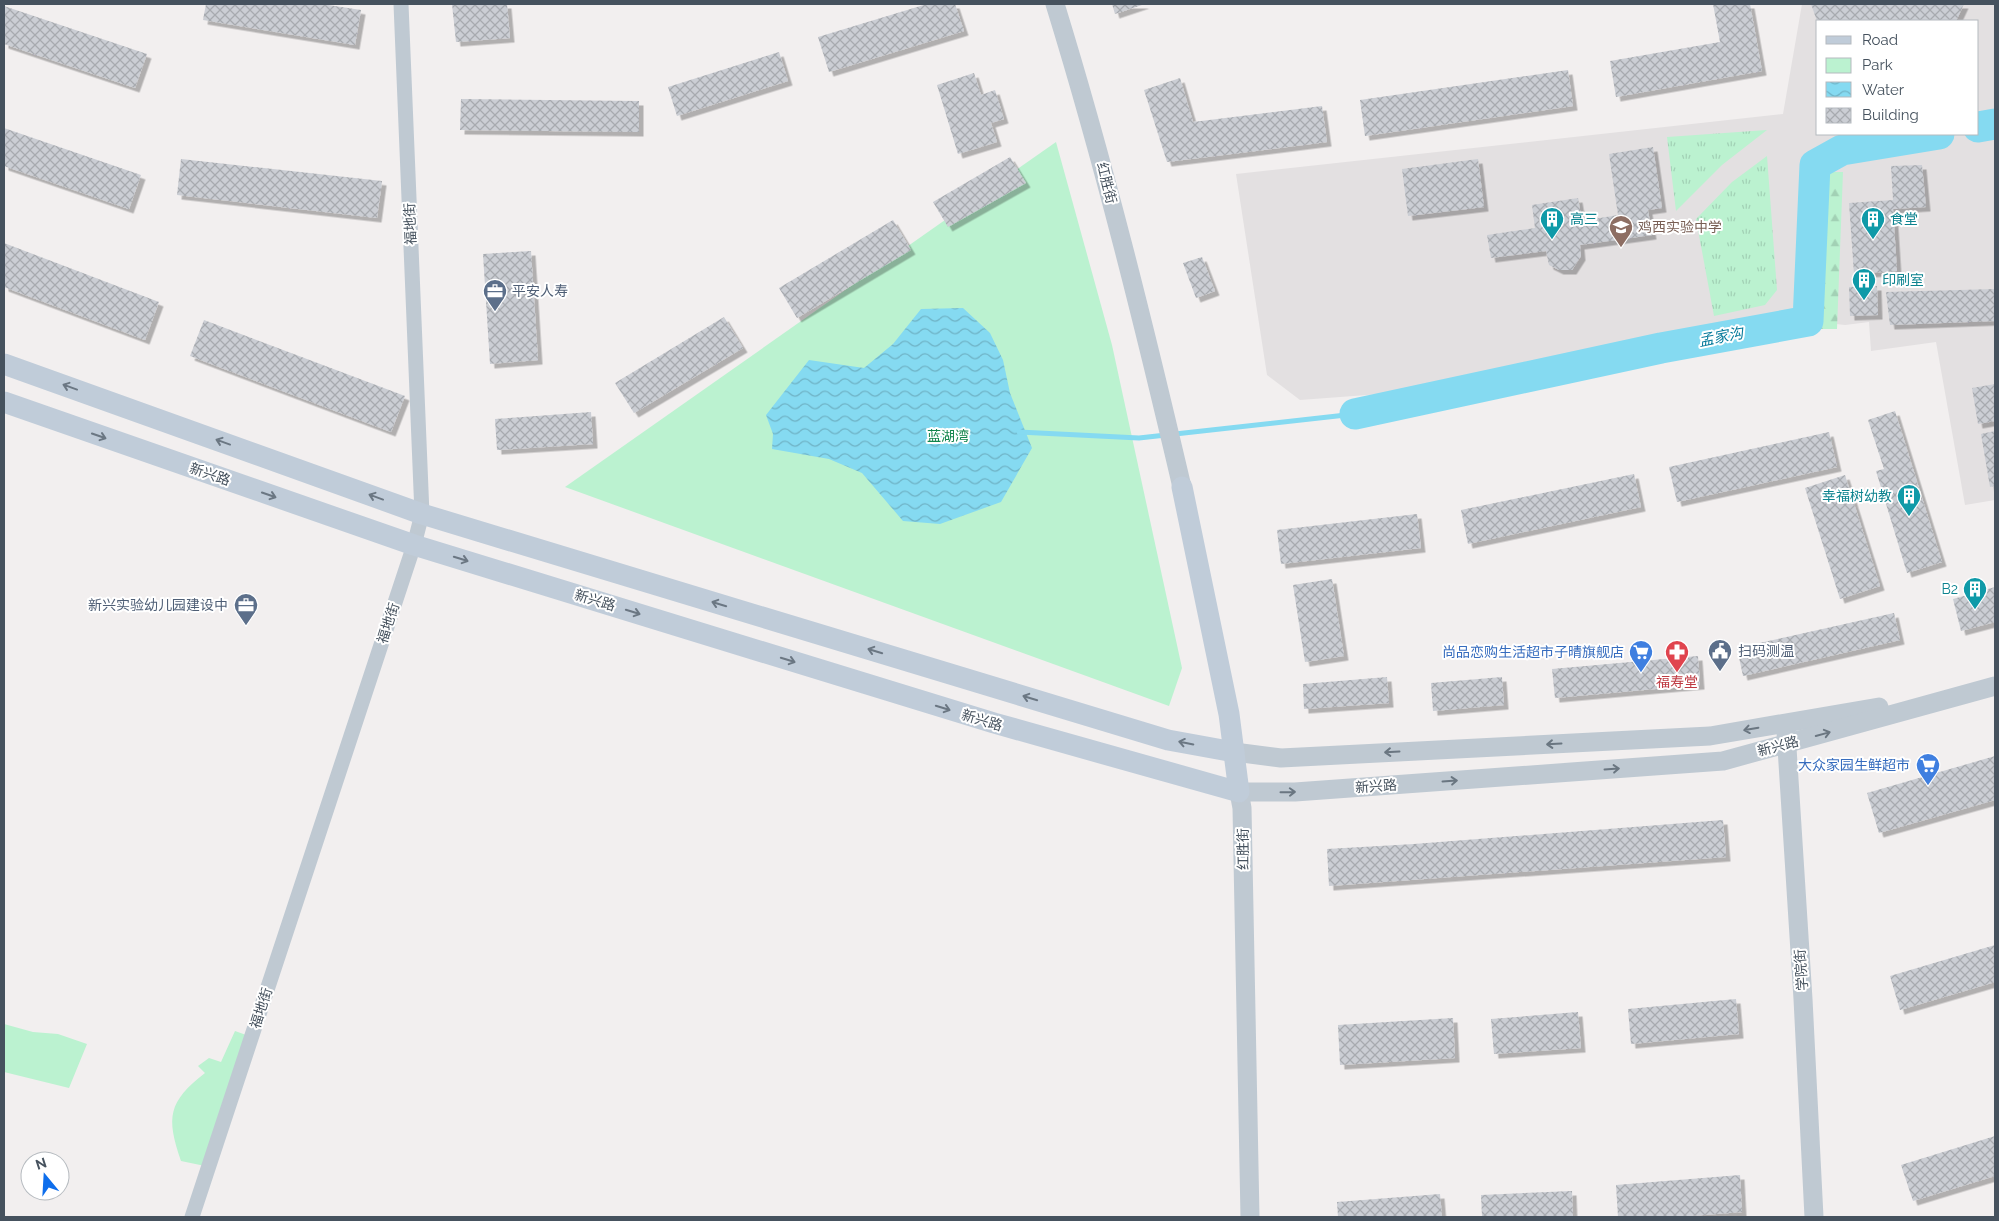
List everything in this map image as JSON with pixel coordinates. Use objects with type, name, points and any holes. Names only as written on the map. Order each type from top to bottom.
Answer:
[{"type":"main road","name":"新兴路","points":[[4,364],[422,514],[1168,740],[1234,752]]},
{"type":"main road","name":"新兴路","points":[[4,402],[414,545],[994,724],[1239,792]]},
{"type":"main road","name":"红胜街","points":[[1182,487],[1229,714],[1239,792]]},
{"type":"street","name":"福地街","points":[[192,1217],[414,545],[422,514],[401,4]]},
{"type":"street","name":"红胜街","points":[[1055,4],[1089,113],[1153,363],[1182,487]]},
{"type":"street","name":"新兴路","points":[[1234,752],[1281,758],[1710,736],[1992,687]]},
{"type":"street","name":"新兴路","points":[[1239,792],[1295,792],[1723,761],[1992,687]]},
{"type":"street","name":"学院街","points":[[1784,723],[1787,743],[1803,999],[1814,1217]]},
{"type":"street","name":"红胜街","points":[[1239,792],[1242,808],[1250,1217]]},
{"type":"shaded area","name":"鸡西实验中学","points":[[1802,4],[1995,4],[1995,500],[1965,505],[1936,342],[1871,351],[1869,322],[1845,325],[1808,321],[1434,390],[1300,400],[1267,375],[1236,174],[1783,114]]},
{"type":"green space","points":[[1767,130],[1722,165],[1676,211],[1667,137]]},
{"type":"green space","name":"蓝湖湾","points":[[1056,142],[1112,345],[1182,668],[1169,706],[565,487]]},
{"type":"green space","points":[[1767,156],[1777,290],[1765,305],[1714,316],[1696,219],[1732,182]]},
{"type":"green space","points":[[1823,172],[1843,172],[1837,329],[1816,329]]},
{"type":"green space","points":[[4,1024],[33,1032],[58,1034],[87,1044],[69,1088],[4,1072]]},
{"type":"green space","points":[[235,1031],[249,1036],[205,1166],[181,1161],[173,1133],[172,1121],[177,1102],[193,1083],[205,1073],[198,1066],[209,1058],[221,1062]]},
{"type":"water","name":"蓝湖湾","points":[[963,308],[990,333],[1003,360],[1010,393],[1032,448],[1001,502],[940,524],[903,521],[862,473],[829,459],[772,449],[773,434],[766,415],[809,360],[864,368],[893,344],[921,309]]},
{"type":"building","points":[[206,4],[322,4],[361,10],[355,45],[203,20]]},
{"type":"building","points":[[452,4],[507,4],[510,38],[456,42]]},
{"type":"building","points":[[927,4],[955,4],[964,31],[829,72],[818,37]]},
{"type":"building","points":[[1112,4],[1145,4],[1115,14]]},
{"type":"building","points":[[1713,4],[1750,4],[1762,71],[1616,97],[1610,61],[1720,42]]},
{"type":"building","points":[[1811,4],[1964,4],[1956,20],[1817,20]]},
{"type":"building","points":[[4,6],[147,54],[135,88],[4,44]]},
{"type":"building","points":[[779,52],[788,81],[677,116],[668,87]]},
{"type":"building","points":[[1568,70],[1573,106],[1365,136],[1360,100]]},
{"type":"building","points":[[974,73],[981,95],[995,90],[1004,119],[991,123],[997,142],[958,154],[937,85]]},
{"type":"building","points":[[1180,78],[1193,122],[1322,106],[1327,142],[1167,162],[1144,90]]},
{"type":"building","points":[[461,99],[639,101],[639,132],[460,130]]},
{"type":"building","points":[[4,128],[141,175],[129,209],[4,166]]},
{"type":"building","points":[[1653,147],[1662,208],[1648,210],[1652,235],[1580,245],[1581,256],[1572,270],[1559,270],[1549,265],[1546,251],[1491,258],[1487,235],[1535,228],[1532,205],[1578,198],[1582,221],[1618,215],[1609,154]]},
{"type":"building","points":[[1010,157],[1026,183],[948,227],[933,202]]},
{"type":"building","points":[[181,159],[382,181],[377,218],[177,195]]},
{"type":"building","points":[[1478,159],[1484,207],[1408,216],[1402,169]]},
{"type":"building","name":"食堂","points":[[1922,165],[1926,207],[1893,209],[1897,271],[1854,274],[1849,203],[1893,200],[1891,166]]},
{"type":"building","points":[[893,220],[911,250],[797,318],[779,288]]},
{"type":"building","points":[[4,243],[159,302],[145,340],[4,287]]},
{"type":"building","points":[[531,251],[538,360],[490,364],[483,254]]},
{"type":"building","points":[[1202,257],[1215,291],[1196,298],[1183,263]]},
{"type":"building","name":"印刷室","points":[[1877,286],[1878,315],[1850,316],[1849,287]]},
{"type":"building","points":[[1995,289],[1995,321],[1890,325],[1886,292]]},
{"type":"building","points":[[724,317],[743,348],[634,413],[615,383]]},
{"type":"building","points":[[204,320],[405,396],[391,432],[190,356]]},
{"type":"building","points":[[1995,384],[1995,421],[1978,424],[1972,388]]},
{"type":"building","name":"幸福树幼教","points":[[1895,411],[1942,562],[1907,573],[1876,471],[1884,469],[1868,420]]},
{"type":"building","points":[[591,412],[593,444],[497,450],[495,419]]},
{"type":"building","points":[[1995,431],[1995,486],[1990,487],[1981,434]]},
{"type":"building","points":[[1829,432],[1837,467],[1677,502],[1669,467]]},
{"type":"building","points":[[1634,474],[1641,507],[1468,544],[1461,510]]},
{"type":"building","points":[[1845,475],[1880,586],[1840,599],[1805,488]]},
{"type":"building","points":[[1417,514],[1421,548],[1281,564],[1277,530]]},
{"type":"building","points":[[1332,579],[1344,656],[1305,662],[1293,585]]},
{"type":"building","name":"B2","points":[[1995,587],[1995,622],[1961,631],[1953,599]]},
{"type":"building","points":[[1894,613],[1900,640],[1743,676],[1737,648]]},
{"type":"building","points":[[1698,656],[1700,685],[1555,698],[1552,669]]},
{"type":"building","points":[[1387,677],[1389,703],[1304,709],[1303,684]]},
{"type":"building","points":[[1502,677],[1504,705],[1433,711],[1431,683]]},
{"type":"building","points":[[1995,756],[1995,800],[1879,833],[1867,793]]},
{"type":"building","points":[[1723,820],[1726,857],[1329,886],[1327,849]]},
{"type":"building","points":[[1995,945],[1995,982],[1900,1010],[1890,976]]},
{"type":"building","points":[[1736,999],[1739,1034],[1631,1044],[1628,1009]]},
{"type":"building","points":[[1578,1012],[1581,1048],[1494,1054],[1491,1019]]},
{"type":"building","points":[[1453,1018],[1455,1058],[1340,1065],[1338,1025]]},
{"type":"building","points":[[1995,1136],[1995,1176],[1913,1201],[1901,1165]]},
{"type":"building","points":[[1740,1175],[1742,1212],[1677,1217],[1618,1217],[1616,1185]]},
{"type":"building","points":[[1572,1191],[1573,1217],[1482,1217],[1481,1195]]},
{"type":"building","points":[[1440,1194],[1442,1217],[1338,1217],[1337,1202]]},
{"type":"waterway","name":"孟家沟","points":[[1979,127],[1995,124]]},
{"type":"waterway","name":"孟家沟","points":[[1355,414],[1661,348],[1808,321],[1815,165],[1842,150],[1933,135]]},
{"type":"waterway","points":[[1019,432],[1139,438],[1355,414]]},
{"type":"place","name":"高三","points":[[1552,240]]},
{"type":"place","name":"食堂","points":[[1873,240]]},
{"type":"place","name":"鸡西实验中学","points":[[1621,248]]},
{"type":"place","name":"印刷室","points":[[1864,301]]},
{"type":"place","name":"平安人寿","points":[[495,312]]},
{"type":"place","name":"幸福树幼教","points":[[1909,517]]},
{"type":"place","name":"B2","points":[[1975,610]]},
{"type":"place","name":"新兴实验幼儿园建设中","points":[[246,626]]},
{"type":"place","name":"扫码测温","points":[[1720,672]]},
{"type":"place","name":"尚品恋购生活超市子晴旗舰店","points":[[1641,673]]},
{"type":"place","name":"福寿堂","points":[[1677,673]]},
{"type":"place","name":"大众家园生鲜超市","points":[[1928,786]]}]
